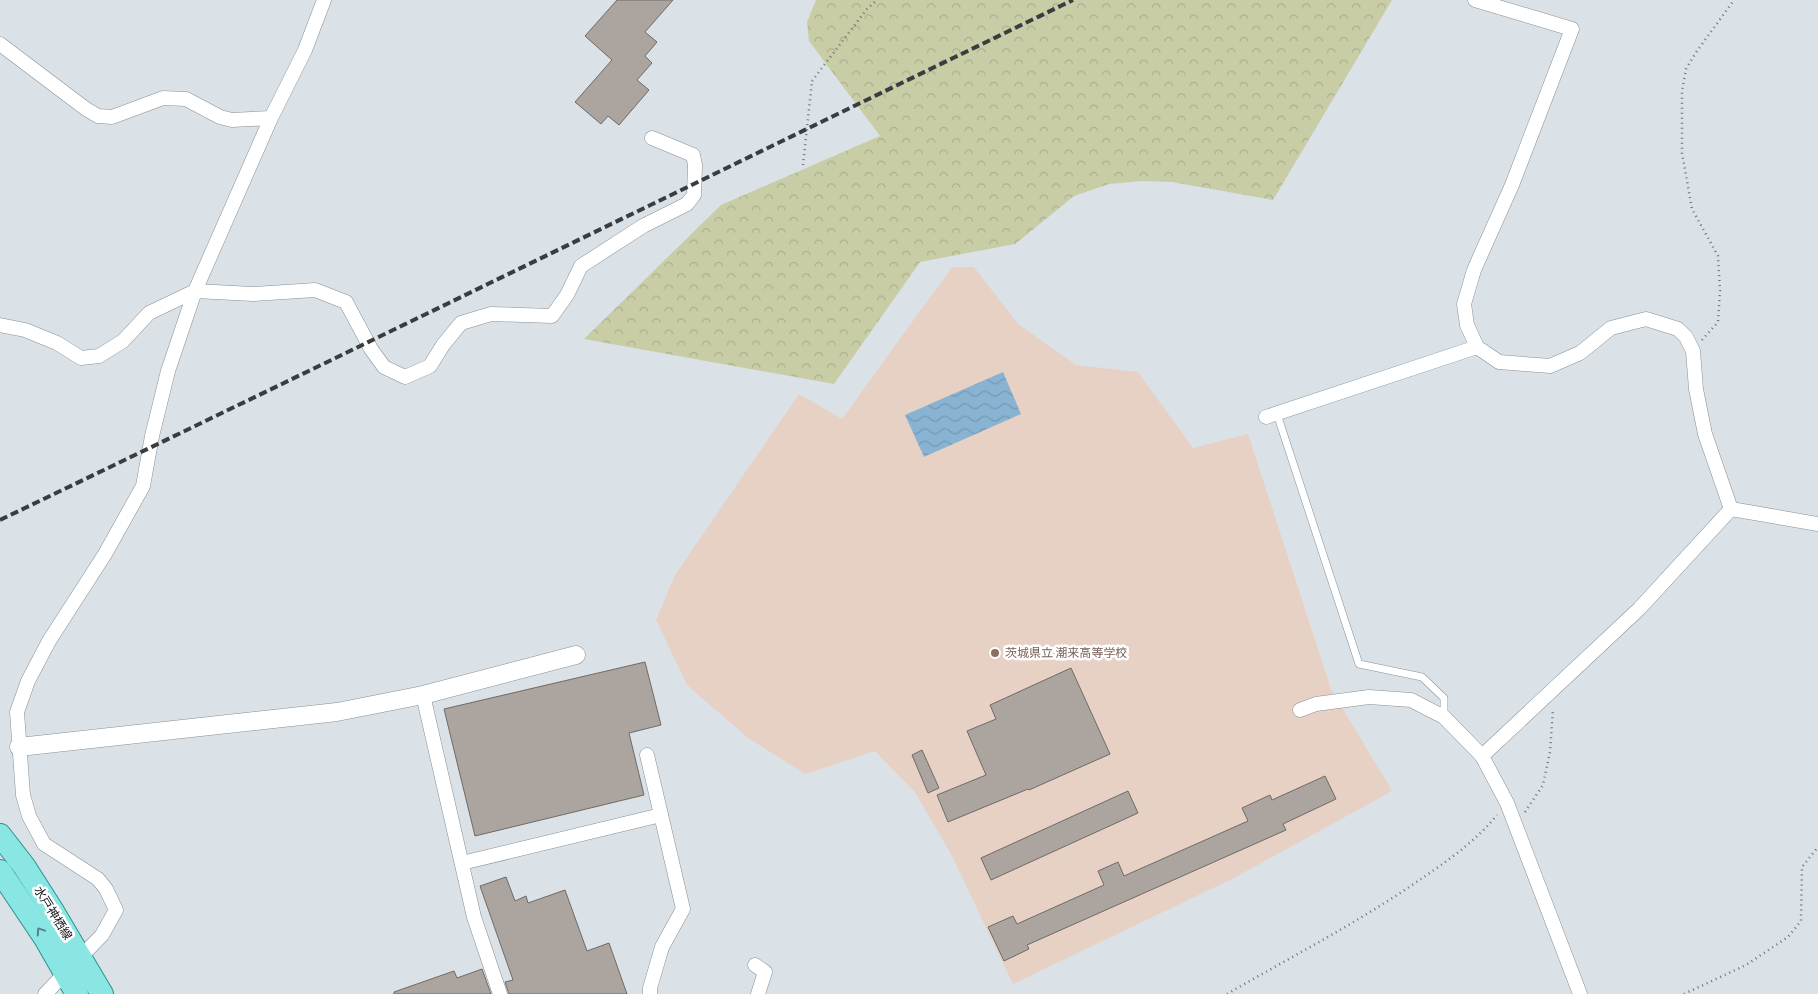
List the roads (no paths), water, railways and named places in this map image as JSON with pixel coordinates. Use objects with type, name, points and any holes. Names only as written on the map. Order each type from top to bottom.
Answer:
[{"type":"main road","name":"水戸神栖線","points":[[0,834],[24,866],[73,964],[77,994]]},
{"type":"main road","name":"水戸神栖線","points":[[1,873],[73,964],[102,994]]},
{"type":"street","points":[[45,994],[102,935],[116,910],[106,889],[98,879],[44,844],[29,816],[23,795],[18,747],[17,712],[28,682],[49,641],[105,554],[143,486],[152,436],[168,371],[195,291],[271,118],[305,50],[324,0]]},
{"type":"street","points":[[1475,0],[1572,29],[1512,185],[1474,270],[1466,296],[1464,304],[1466,325],[1477,347],[1500,362],[1550,366],[1580,354],[1611,328],[1646,319],[1678,329],[1686,337],[1693,351],[1696,390],[1705,434],[1731,509]]},
{"type":"street","points":[[0,44],[98,116],[112,117],[164,98],[186,99],[220,117],[232,120],[271,118]]},
{"type":"street","points":[[0,325],[25,330],[58,342],[81,358],[99,356],[123,341],[149,313],[195,291],[253,294],[315,290],[346,302],[371,349],[384,367],[405,377],[430,366],[443,345],[461,324],[491,314],[552,316],[567,295],[582,266],[642,226],[687,204],[694,195],[695,165],[692,155],[652,138]]},
{"type":"street","points":[[1271,415],[1477,347]]},
{"type":"street","points":[[1731,509],[1818,524]]},
{"type":"street","points":[[1482,756],[1639,609],[1731,509]]},
{"type":"street","points":[[18,747],[337,712],[423,695],[576,654]]},
{"type":"street","points":[[423,695],[474,917],[500,994]]},
{"type":"street","points":[[1300,710],[1316,704],[1369,697],[1411,700],[1444,716],[1482,756],[1507,802],[1580,994]]},
{"type":"street","points":[[647,755],[683,909],[662,948],[650,988],[650,994]]},
{"type":"street","points":[[462,863],[661,815]]},
{"type":"street","points":[[1,873],[24,866]]},
{"type":"street","points":[[755,965],[765,972],[758,994]]},
{"type":"lane","points":[[1271,415],[1359,664],[1422,677],[1444,698],[1444,716]]},
{"type":"water","points":[[1003,372],[1021,414],[924,457],[905,415]]},
{"type":"railway","points":[[0,520],[1073,0]]},
{"type":"place","name":"茨城県立 潮来高等学校","points":[[995,653]]}]
